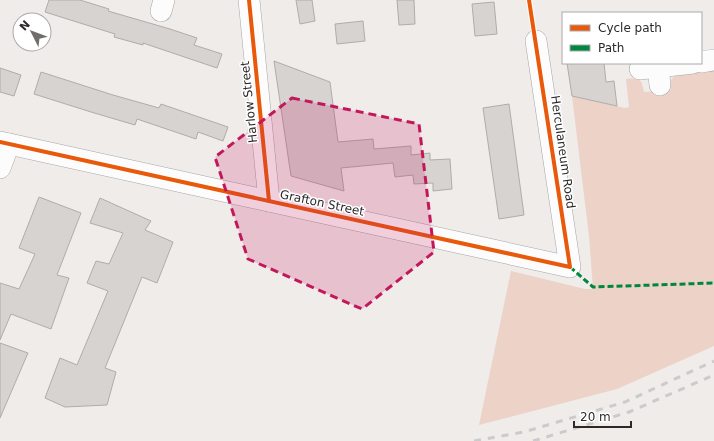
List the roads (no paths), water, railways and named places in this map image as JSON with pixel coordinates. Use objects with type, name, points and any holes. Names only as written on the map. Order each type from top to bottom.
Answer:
[{"type":"street","name":"Harlow Street","points":[[249,0],[269,201]]},
{"type":"street","name":"Herculaneum Road","points":[[536,40],[570,267]]},
{"type":"street","points":[[702,62],[714,60]]},
{"type":"street","points":[[653,74],[688,64]]},
{"type":"street","name":"Grafton Street","points":[[4,143],[570,267]]},
{"type":"street","points":[[0,168],[4,143]]},
{"type":"railway","points":[[474,441],[524,432],[625,402],[714,361]]},
{"type":"railway","points":[[533,441],[629,412],[714,375]]}]
